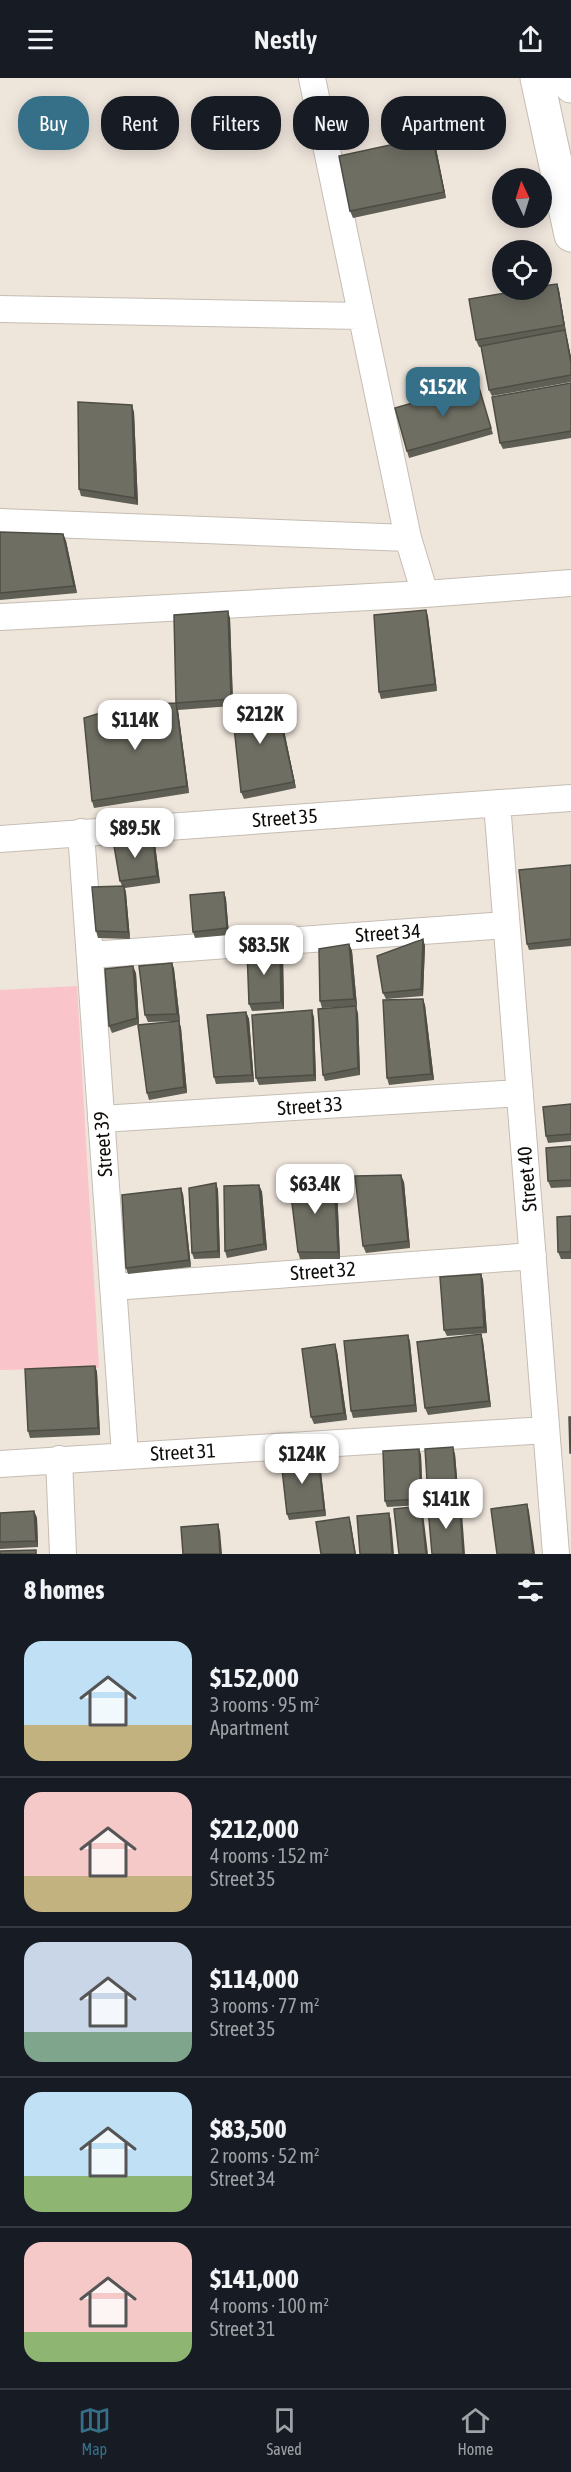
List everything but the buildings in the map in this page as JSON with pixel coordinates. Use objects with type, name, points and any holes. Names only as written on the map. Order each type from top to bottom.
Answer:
[{"type":"main road","points":[[537,78],[571,236]]},
{"type":"main road","points":[[569,78],[571,86]]},
{"type":"street","points":[[312,78],[408,538],[425,594]]},
{"type":"street","points":[[0,309],[362,316]]},
{"type":"street","points":[[0,522],[408,538]]},
{"type":"street","points":[[0,617],[425,594],[571,583]]},
{"type":"street","name":"Street 35","points":[[0,839],[571,798]]},
{"type":"street","name":"Street 40","points":[[497,803],[556,1554]]},
{"type":"street","name":"Street 39","points":[[81,832],[124,1455]]},
{"type":"street","name":"Street 34","points":[[90,955],[506,925]]},
{"type":"street","name":"Street 33","points":[[101,1119],[520,1093]]},
{"type":"street","name":"Street 32","points":[[113,1287],[533,1256]]},
{"type":"street","name":"Street 31","points":[[0,1464],[546,1430]]},
{"type":"street","points":[[59,1460],[63,1554]]},
{"type":"shaded area","points":[[77,986],[99,1368],[0,1370],[0,990]]}]
